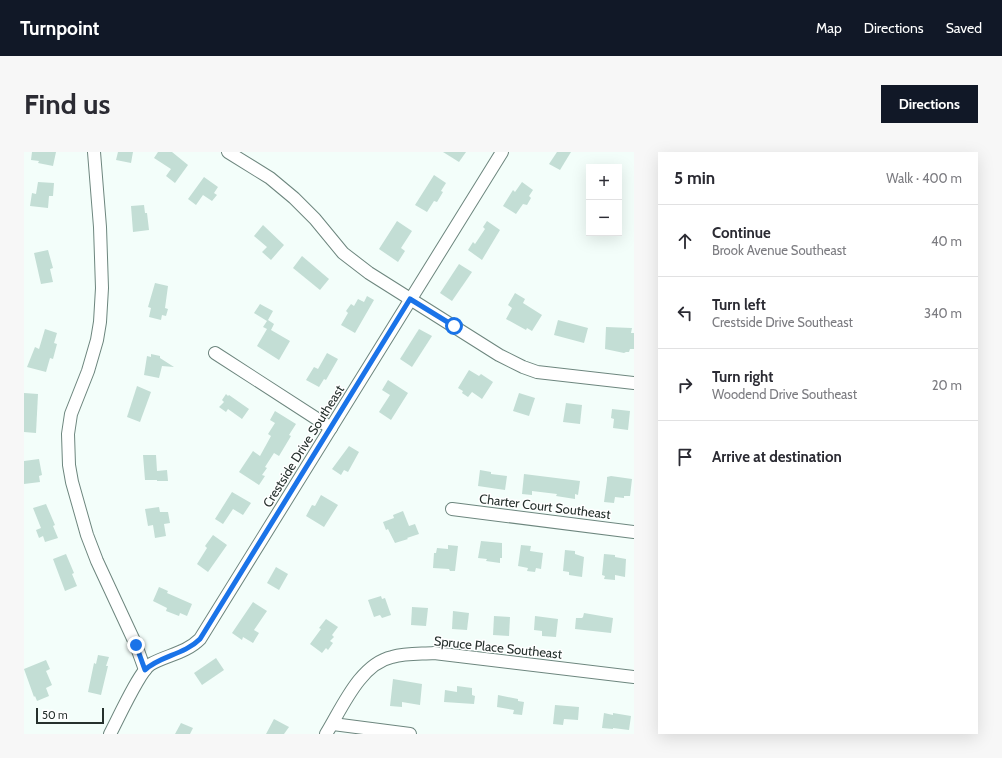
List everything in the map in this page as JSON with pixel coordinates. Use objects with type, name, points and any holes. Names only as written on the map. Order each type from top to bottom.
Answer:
[{"type":"street","points":[[94,152],[101,242],[102,288],[100,322],[97,340],[88,371],[71,414],[68,434],[69,465],[72,482],[87,534],[97,561],[136,645],[145,670],[110,734]]},
{"type":"street","points":[[228,152],[270,178],[294,198],[315,219],[343,254],[369,273],[499,355],[537,372],[634,383]]},
{"type":"street","name":"Crestside Drive Southeast","points":[[145,670],[150,665],[188,649],[200,639],[502,152]]},
{"type":"street","points":[[215,353],[330,428]]},
{"type":"street","name":"Charter Court Southeast","points":[[452,509],[634,532]]},
{"type":"street","name":"Spruce Place Southeast","points":[[329,729],[359,679],[368,670],[379,662],[391,657],[406,654],[434,653],[634,677]]},
{"type":"street","points":[[329,729],[410,734]]},
{"type":"building","points":[[32,152],[56,152],[53,166],[31,160]]},
{"type":"building","points":[[118,152],[133,152],[131,163],[116,160]]},
{"type":"building","points":[[158,152],[172,152],[188,165],[175,183],[166,176],[171,169],[154,158]]},
{"type":"building","points":[[443,152],[466,152],[459,162]]},
{"type":"building","points":[[557,152],[571,152],[560,170],[549,164]]},
{"type":"building","points":[[434,175],[446,183],[437,202],[434,201],[427,212],[415,205]]},
{"type":"building","points":[[204,177],[218,187],[214,193],[217,195],[212,201],[203,195],[196,205],[188,199]]},
{"type":"building","points":[[38,182],[54,183],[53,196],[49,196],[48,208],[30,206],[32,193],[36,194]]},
{"type":"building","points":[[522,182],[533,190],[529,196],[531,198],[527,205],[523,204],[516,214],[503,206],[513,190],[515,192]]},
{"type":"building","points":[[144,205],[145,213],[147,213],[149,230],[133,232],[131,206]]},
{"type":"building","points":[[397,221],[412,231],[401,248],[405,251],[398,262],[379,249]]},
{"type":"building","points":[[487,221],[500,230],[482,260],[468,250],[473,242],[475,244],[485,229],[483,227]]},
{"type":"building","points":[[263,225],[284,245],[271,260],[262,252],[267,247],[254,236]]},
{"type":"building","points":[[48,250],[53,268],[50,269],[53,282],[41,284],[34,253]]},
{"type":"building","points":[[302,256],[329,279],[320,290],[293,268]]},
{"type":"building","points":[[459,264],[472,272],[452,301],[440,293]]},
{"type":"building","points":[[155,283],[168,286],[165,308],[168,309],[166,316],[162,315],[161,320],[149,317],[151,308],[148,307]]},
{"type":"building","points":[[515,293],[525,299],[523,303],[542,315],[532,331],[527,328],[526,330],[506,319],[512,308],[508,305]]},
{"type":"building","points":[[367,296],[374,300],[355,333],[341,325],[348,313],[346,311],[351,304],[354,306],[358,299],[364,302]]},
{"type":"building","points":[[260,304],[273,311],[268,320],[274,324],[271,330],[290,341],[279,360],[257,346],[267,329],[263,327],[267,321],[254,313]]},
{"type":"building","points":[[558,320],[588,328],[584,343],[554,335]]},
{"type":"building","points":[[606,327],[632,328],[631,333],[634,333],[634,349],[630,349],[629,352],[624,353],[605,349]]},
{"type":"building","points":[[45,329],[57,333],[54,343],[57,344],[53,359],[50,358],[46,372],[27,367],[35,347],[39,349]]},
{"type":"building","points":[[419,329],[432,336],[412,367],[400,359]]},
{"type":"building","points":[[327,353],[338,359],[326,380],[324,379],[319,387],[306,380],[314,367],[318,369]]},
{"type":"building","points":[[151,354],[160,356],[160,358],[174,367],[162,366],[159,378],[144,375],[147,356],[151,357]]},
{"type":"building","points":[[469,370],[479,376],[481,374],[493,382],[482,399],[472,392],[468,397],[458,388]]},
{"type":"building","points":[[388,380],[408,393],[391,420],[379,412],[390,395],[382,390]]},
{"type":"building","points":[[137,386],[151,392],[140,422],[127,417]]},
{"type":"building","points":[[24,393],[38,394],[36,433],[24,432]]},
{"type":"building","points":[[519,393],[535,398],[529,416],[513,411]]},
{"type":"building","points":[[226,394],[249,409],[242,419],[228,409],[226,412],[219,407],[224,402],[222,400]]},
{"type":"building","points":[[566,403],[582,405],[580,424],[563,422]]},
{"type":"building","points":[[612,409],[630,411],[628,430],[613,428],[614,419],[611,418]]},
{"type":"building","points":[[275,411],[296,424],[289,435],[291,436],[279,456],[274,453],[265,467],[267,468],[262,475],[265,476],[259,485],[239,472],[253,451],[260,456],[271,436],[268,434],[275,423],[270,420]]},
{"type":"building","points":[[349,446],[359,452],[348,472],[344,470],[341,475],[332,469]]},
{"type":"building","points":[[143,455],[156,455],[157,471],[167,470],[168,481],[145,480]]},
{"type":"building","points":[[39,459],[42,475],[39,476],[40,482],[24,484],[24,461]]},
{"type":"building","points":[[480,470],[491,472],[491,474],[507,476],[505,490],[478,486]]},
{"type":"building","points":[[524,474],[580,481],[578,495],[575,494],[575,499],[556,496],[557,494],[532,491],[532,495],[522,494]]},
{"type":"building","points":[[611,476],[632,479],[630,496],[624,496],[624,498],[615,497],[614,503],[604,502],[607,477]]},
{"type":"building","points":[[232,492],[251,503],[243,515],[233,509],[223,524],[215,519]]},
{"type":"building","points":[[321,495],[338,505],[324,527],[306,516],[312,505],[315,506]]},
{"type":"building","points":[[46,504],[55,525],[53,526],[58,538],[45,542],[43,536],[39,538],[36,530],[41,528],[33,508]]},
{"type":"building","points":[[159,507],[160,512],[168,512],[170,523],[164,524],[166,536],[155,538],[153,525],[148,526],[145,509]]},
{"type":"building","points":[[403,511],[409,526],[415,524],[419,534],[395,543],[388,529],[386,530],[383,522],[394,518],[393,515]]},
{"type":"building","points":[[213,535],[227,545],[208,572],[197,564],[207,548],[205,546]]},
{"type":"building","points":[[481,541],[502,543],[502,558],[500,558],[500,563],[478,558]]},
{"type":"building","points":[[448,545],[458,546],[455,571],[433,568],[434,553],[436,553],[437,548],[448,549]]},
{"type":"building","points":[[521,545],[531,546],[530,551],[543,553],[541,569],[536,568],[535,572],[527,571],[528,568],[518,566]]},
{"type":"building","points":[[565,550],[575,551],[575,554],[584,557],[582,577],[569,575],[569,572],[563,571]]},
{"type":"building","points":[[66,554],[74,573],[72,574],[77,586],[65,591],[53,559]]},
{"type":"building","points":[[604,554],[615,555],[615,557],[626,559],[625,577],[615,575],[615,580],[604,579],[605,576],[602,575]]},
{"type":"building","points":[[276,567],[288,574],[279,590],[267,583]]},
{"type":"building","points":[[159,587],[168,591],[167,593],[192,604],[187,616],[180,613],[179,616],[166,611],[167,608],[153,601]]},
{"type":"building","points":[[381,596],[382,599],[385,598],[391,615],[382,618],[380,615],[374,617],[368,600]]},
{"type":"building","points":[[253,602],[267,611],[254,630],[259,633],[253,643],[243,637],[242,640],[232,633]]},
{"type":"building","points":[[412,607],[428,608],[426,626],[411,625]]},
{"type":"building","points":[[453,611],[469,613],[467,630],[452,629]]},
{"type":"building","points":[[584,613],[613,618],[611,633],[575,629],[576,618],[582,618]]},
{"type":"building","points":[[494,616],[510,617],[509,636],[493,635]]},
{"type":"building","points":[[535,616],[558,619],[556,637],[542,636],[542,631],[534,630]]},
{"type":"building","points":[[326,619],[338,627],[332,635],[334,637],[330,641],[333,643],[328,650],[326,648],[322,653],[310,644]]},
{"type":"building","points":[[98,655],[109,657],[101,695],[88,692],[94,663],[96,664]]},
{"type":"building","points":[[216,658],[224,670],[202,685],[194,673]]},
{"type":"building","points":[[46,660],[50,669],[46,671],[52,685],[46,688],[49,696],[37,701],[35,696],[34,697],[24,669]]},
{"type":"building","points":[[393,679],[422,684],[420,705],[402,702],[402,707],[390,706]]},
{"type":"building","points":[[457,686],[472,688],[472,695],[475,696],[474,704],[444,702],[445,690],[457,692]]},
{"type":"building","points":[[498,695],[518,699],[518,701],[524,702],[522,715],[513,714],[514,710],[497,707]]},
{"type":"building","points":[[555,705],[579,707],[578,720],[564,719],[563,725],[553,724]]},
{"type":"building","points":[[604,713],[631,716],[629,730],[602,728]]},
{"type":"building","points":[[274,719],[289,727],[284,734],[266,734]]},
{"type":"building","points":[[181,723],[193,728],[190,734],[175,734]]},
{"type":"route","points":[[136,645],[145,670],[150,665],[188,649],[200,639],[410,299],[454,326]]}]
